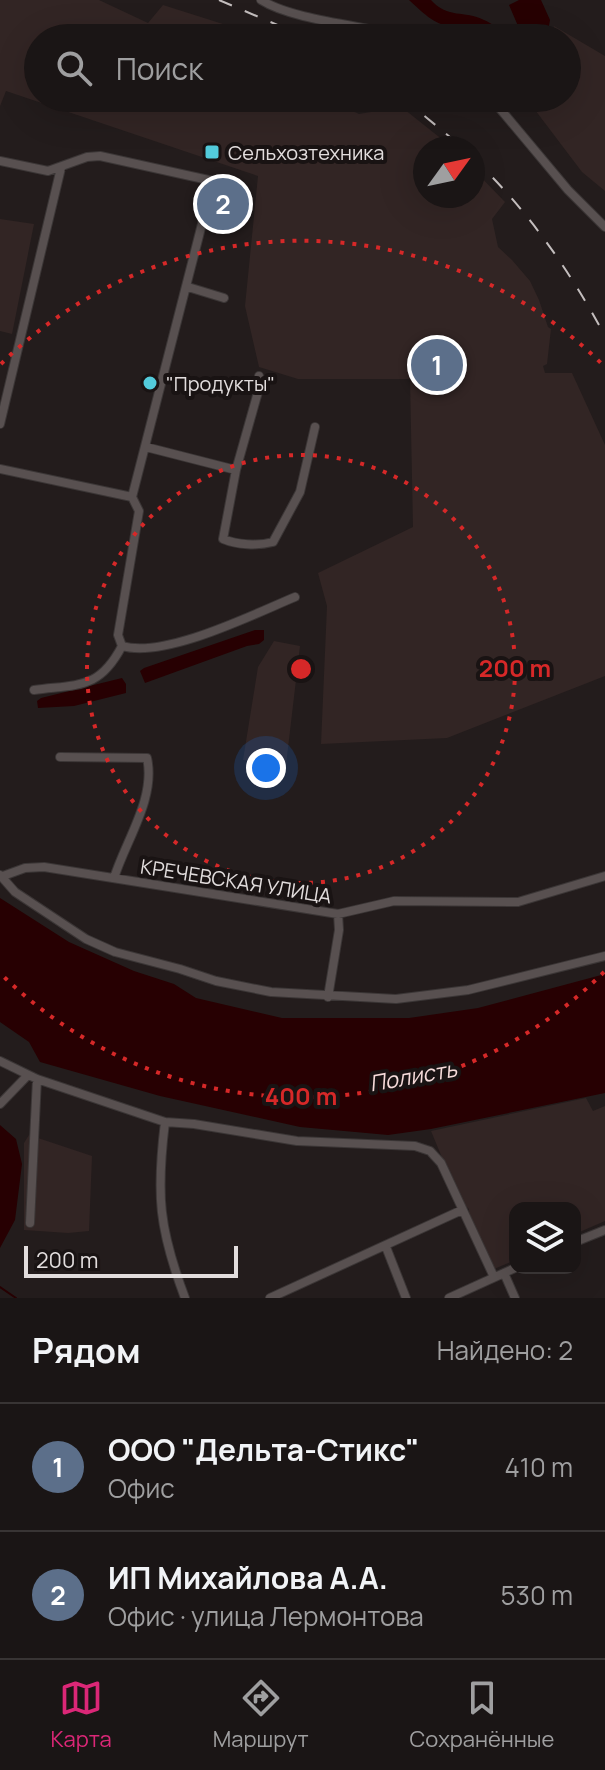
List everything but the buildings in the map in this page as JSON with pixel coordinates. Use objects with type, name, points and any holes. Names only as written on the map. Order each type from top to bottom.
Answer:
[{"type":"street","points":[[261,0],[285,10],[356,24]]},
{"type":"street","points":[[503,112],[568,190],[605,227]]},
{"type":"street","points":[[0,161],[48,171],[87,157],[100,156],[213,181],[132,497],[139,511],[118,635],[122,646],[107,672],[98,678],[34,690]]},
{"type":"street","points":[[0,424],[61,168]]},
{"type":"street","points":[[188,287],[224,298]]},
{"type":"street","points":[[259,376],[258,392],[236,470],[223,539],[264,544],[273,542],[300,492],[315,427]]},
{"type":"street","points":[[146,447],[236,470]]},
{"type":"street","points":[[0,469],[132,497]]},
{"type":"street","points":[[122,646],[151,649],[171,644],[295,597]]},
{"type":"street","points":[[60,757],[147,758],[147,791],[114,878]]},
{"type":"street","name":"КРЕЧЕВСКАЯ УЛИЦА","points":[[1,875],[25,868],[44,867],[338,914],[394,901],[518,902],[605,876]]},
{"type":"street","points":[[1,875],[15,892],[86,939],[115,952],[216,981],[271,992],[396,999],[468,990],[605,956]]},
{"type":"street","points":[[328,997],[339,930],[338,914]]},
{"type":"street","points":[[0,1061],[33,1077],[165,1122],[297,1141],[415,1146],[430,1151],[441,1163],[494,1277]]},
{"type":"street","points":[[0,1104],[33,1077]]},
{"type":"street","points":[[30,1223],[33,1077]]},
{"type":"street","points":[[165,1122],[159,1175],[160,1206],[170,1255],[185,1298]]},
{"type":"street","points":[[270,1298],[462,1210]]},
{"type":"street","points":[[581,1240],[605,1230]]},
{"type":"street","points":[[386,1247],[406,1298]]},
{"type":"street","points":[[449,1298],[509,1271]]},
{"type":"street","points":[[504,1273],[515,1298]]},
{"type":"shaded area","points":[[0,0],[99,0],[148,23],[163,5],[223,24],[24,24],[24,97],[6,91],[0,106]]},
{"type":"shaded area","points":[[581,42],[605,56],[605,191],[582,172],[537,112],[581,112]]},
{"type":"shaded area","points":[[68,112],[408,112],[438,136],[413,136],[413,208],[485,208],[485,181],[505,202],[492,219],[498,247],[530,281],[551,329],[547,364],[543,366],[545,373],[572,373],[605,445],[605,676],[447,738],[321,744],[327,606],[318,573],[413,527],[410,379],[298,379],[259,367],[245,306],[258,176]]},
{"type":"shaded area","points":[[0,219],[34,224],[12,334],[0,331]]},
{"type":"shaded area","points":[[274,641],[300,646],[286,765],[243,760],[258,667]]},
{"type":"shaded area","points":[[586,1098],[593,1111],[605,1106],[605,1221],[581,1231],[581,1202],[509,1202],[509,1263],[494,1269],[469,1218],[469,1209],[460,1201],[431,1131]]},
{"type":"shaded area","points":[[29,1135],[92,1156],[89,1231],[24,1230],[24,1143]]},
{"type":"water","points":[[409,0],[431,0],[444,10],[477,17],[492,24],[442,24]]},
{"type":"water","points":[[519,0],[541,0],[549,24],[517,24],[509,5]]},
{"type":"water","points":[[255,630],[264,630],[264,640],[259,644],[145,683],[140,671],[144,668]]},
{"type":"water","points":[[122,678],[126,693],[74,706],[38,708],[37,701],[41,698]]},
{"type":"water","name":"Полисть","points":[[0,898],[69,942],[134,971],[174,984],[196,998],[282,1018],[409,1018],[478,1008],[605,974],[605,1093],[388,1135],[300,1127],[160,1096],[40,1062],[29,1042],[0,1022]]},
{"type":"water","points":[[0,1125],[16,1139],[22,1164],[15,1220],[0,1248]]},
{"type":"waterway","points":[[0,1287],[16,1298]]},
{"type":"railway","points":[[219,0],[275,24]]},
{"type":"railway","points":[[420,112],[449,136]]},
{"type":"railway","points":[[485,170],[546,242],[605,336]]},
{"type":"place","name":"Сельхозтехника","points":[[212,152]]},
{"type":"place","name":"ИП Михайлова А.А.","points":[[223,204]]},
{"type":"place","name":"ООО \"Дельта-Стикс\"","points":[[437,365]]},
{"type":"place","name":"\"Продукты\"","points":[[150,383]]}]
